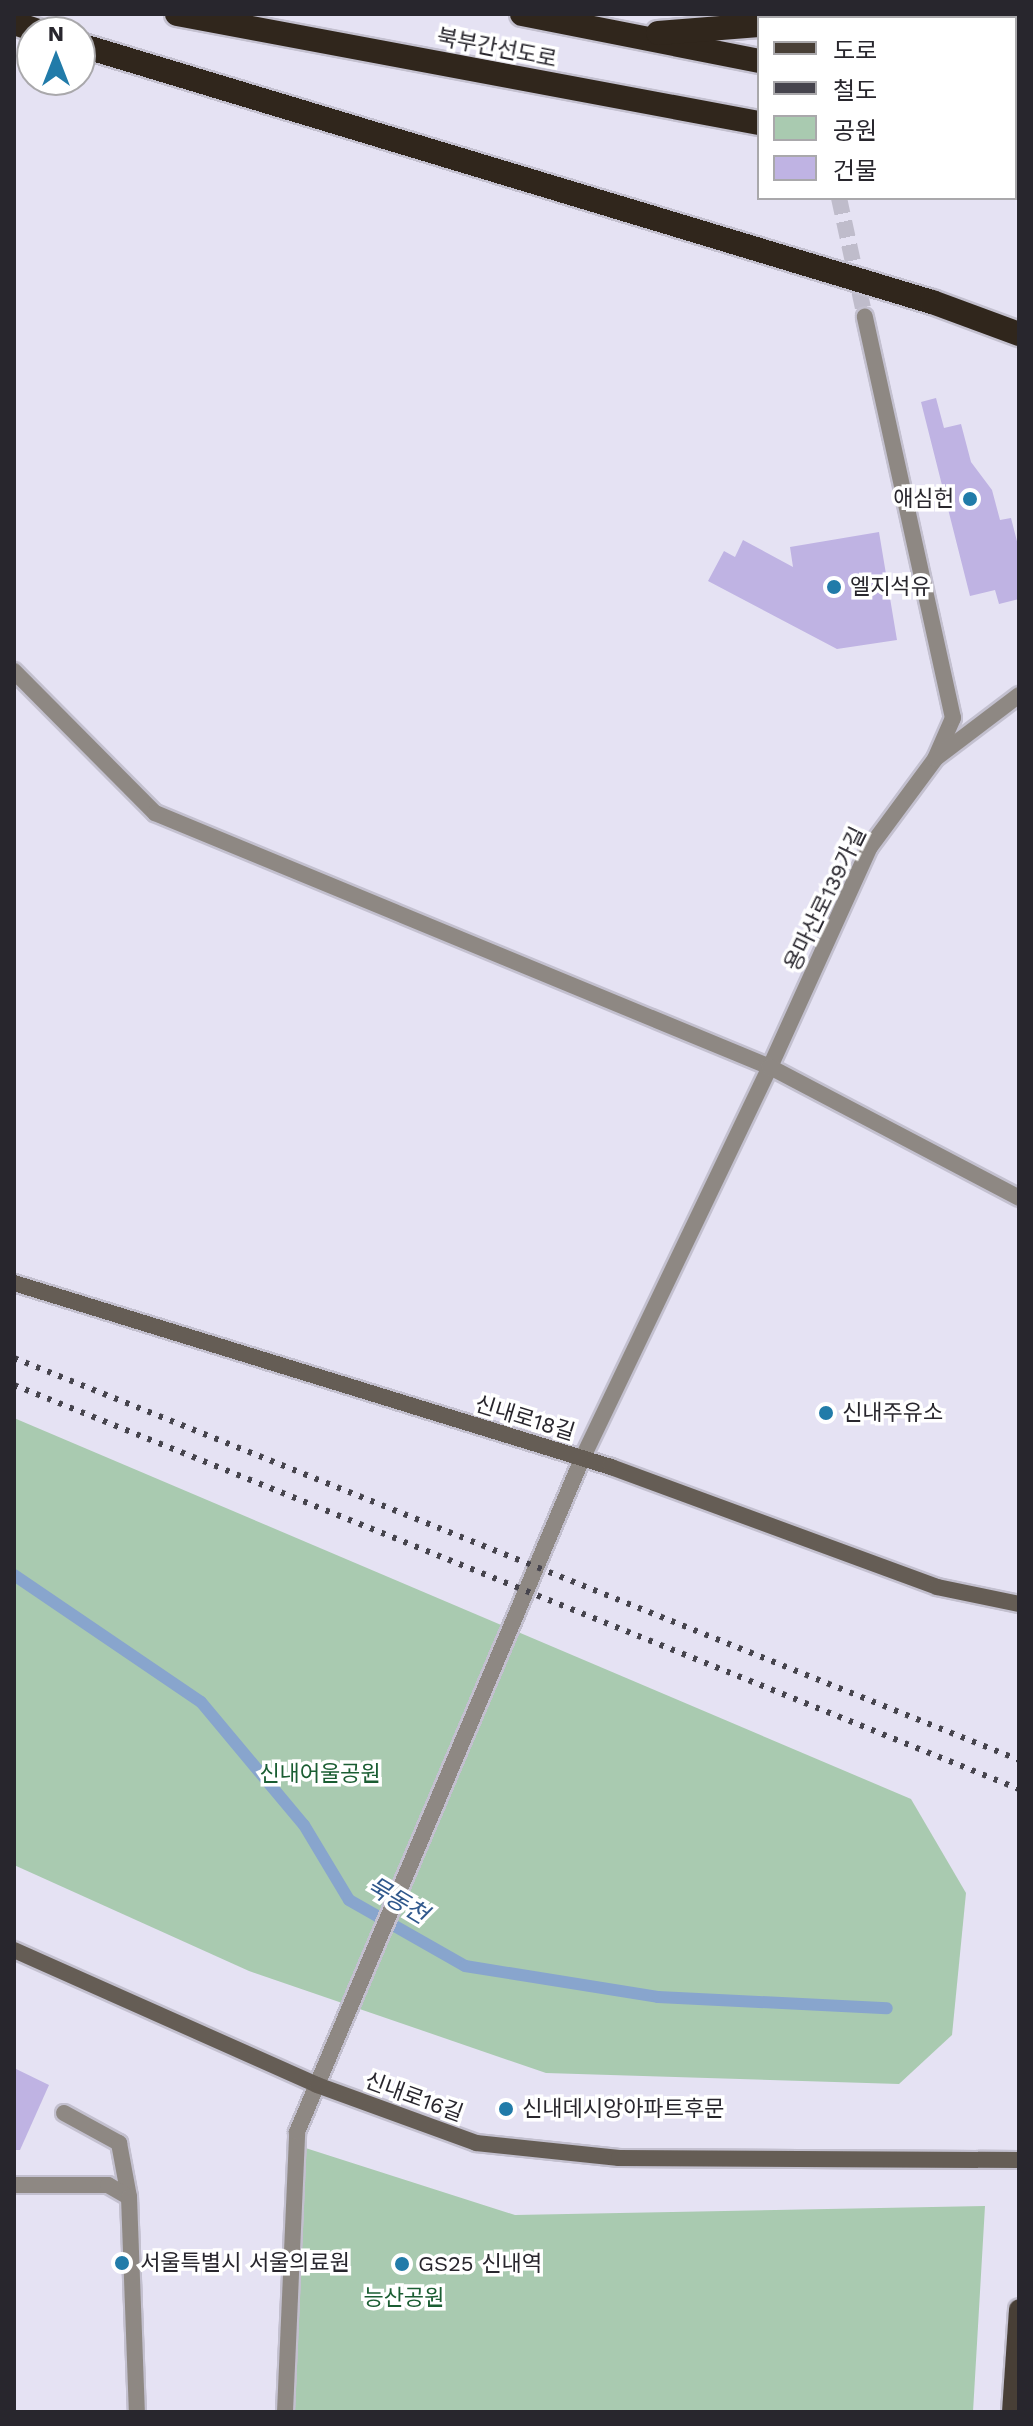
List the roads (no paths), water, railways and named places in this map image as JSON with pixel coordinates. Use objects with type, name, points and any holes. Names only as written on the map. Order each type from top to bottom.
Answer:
[{"type":"highway","name":"북부간선도로","points":[[177,14],[757,123]]},
{"type":"highway","name":"북부간선도로","points":[[522,14],[757,61]]},
{"type":"highway","points":[[628,35],[757,25]]},
{"type":"highway","points":[[96,50],[932,302],[1019,334]]},
{"type":"main road","points":[[1012,2412],[1019,2309]]},
{"type":"street","name":"용마산로139가길","points":[[285,2412],[293,2144],[582,1459],[770,1067],[870,847],[935,759],[953,718],[865,317]]},
{"type":"street","points":[[14,671],[155,813],[770,1067],[1019,1198]]},
{"type":"street","name":"용마산로139가길","points":[[935,759],[1019,695]]},
{"type":"street","name":"신내로18길","points":[[14,1283],[582,1459],[937,1587],[1019,1604]]},
{"type":"street","name":"신내로16길","points":[[14,1950],[317,2085],[476,2143],[522,2150],[650,2159],[1019,2160]]},
{"type":"street","points":[[64,2113],[119,2143],[129,2197],[137,2412]]},
{"type":"street","points":[[14,2185],[108,2185],[129,2197]]},
{"type":"waterway","name":"묵동천","points":[[14,1575],[201,1702],[304,1825],[349,1900],[465,1966],[658,1997],[887,2008]]},
{"type":"tunnel","points":[[839,200],[865,317]]},
{"type":"railway","points":[[14,1358],[1019,1760]]},
{"type":"railway","points":[[14,1385],[1019,1789]]},
{"type":"place","name":"애심헌","points":[[970,499]]},
{"type":"place","name":"엘지석유","points":[[834,587]]},
{"type":"place","name":"신내주유소","points":[[826,1413]]},
{"type":"place","name":"신내데시앙아파트후문","points":[[506,2109]]},
{"type":"place","name":"서울특별시 서울의료원","points":[[122,2263]]},
{"type":"place","name":"GS25 신내역","points":[[402,2264]]},
{"type":"park label","name":"신내어울공원","points":[[320,1774]]},
{"type":"park label","name":"능산공원","points":[[404,2298]]}]
